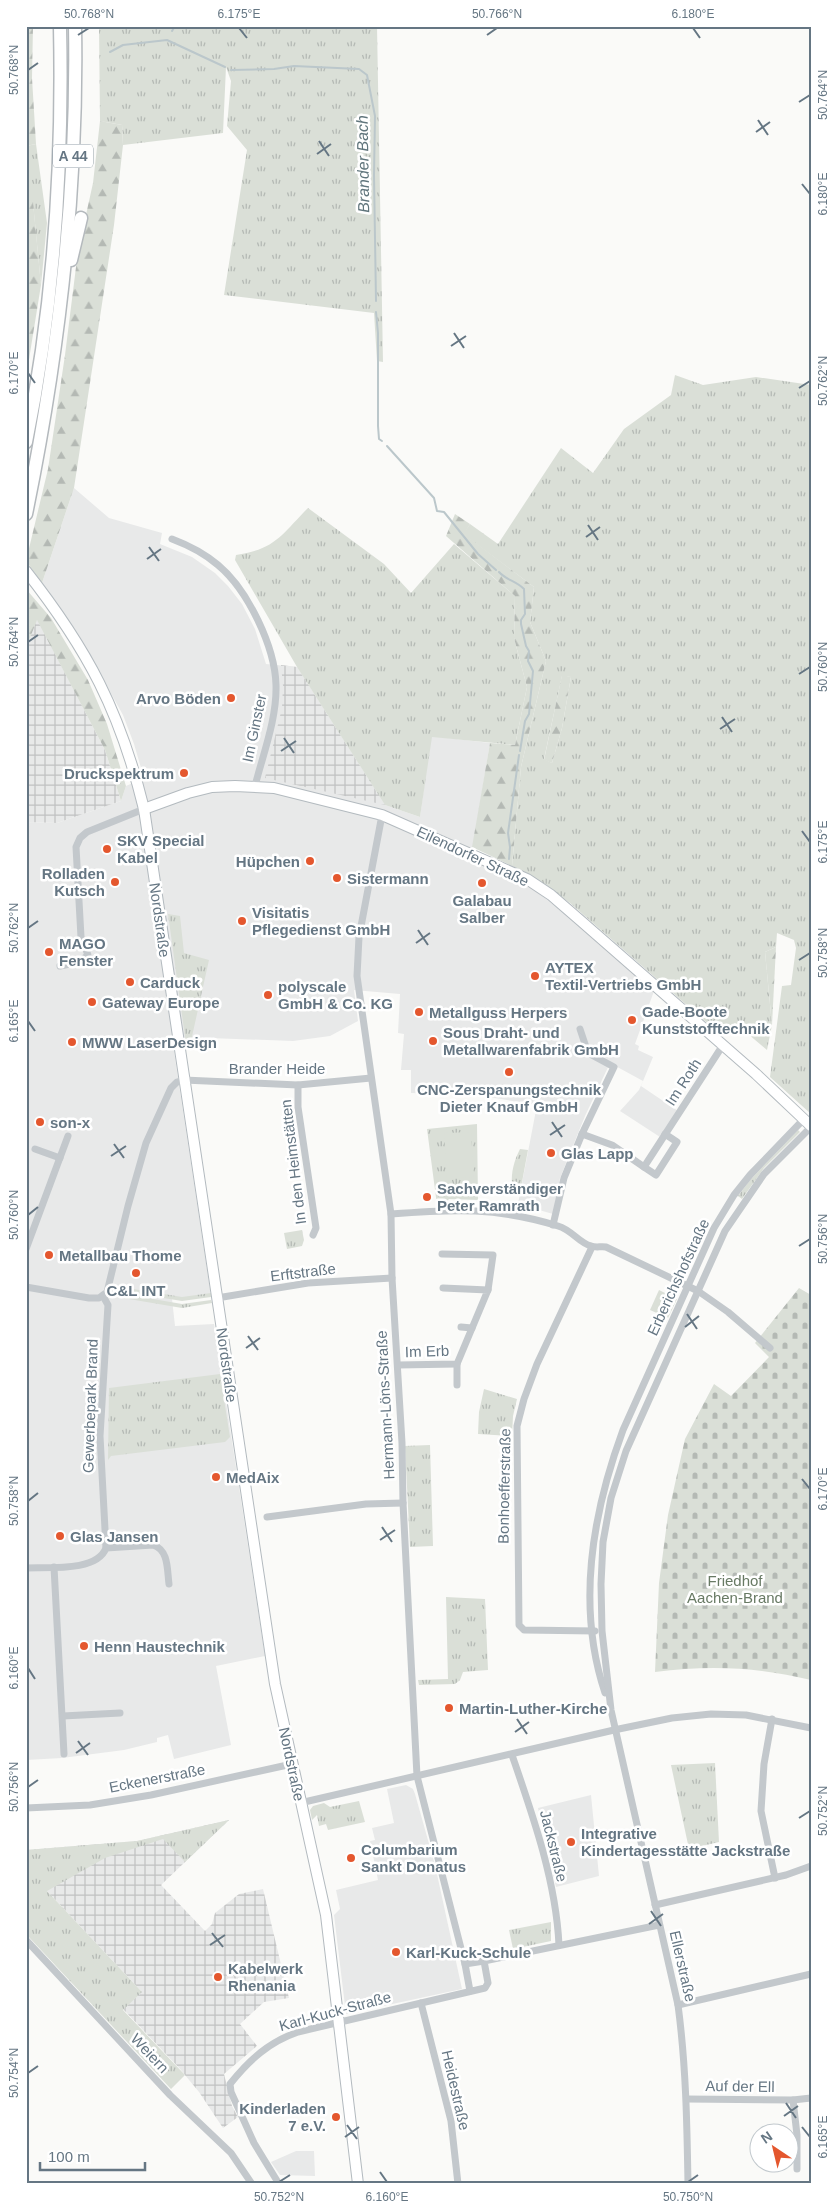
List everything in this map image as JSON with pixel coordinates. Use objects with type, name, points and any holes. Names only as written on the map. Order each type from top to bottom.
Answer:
[{"type":"highway","name":"A 44","points":[[26,442],[45,325],[53,252],[62,94],[60,26]]},
{"type":"highway","name":"A 44","points":[[26,514],[43,432],[63,286],[76,93],[75,26]]},
{"type":"highway","points":[[48,191],[49,230],[53,252]]},
{"type":"highway","points":[[63,286],[81,218]]},
{"type":"street","name":"Im Ginster","points":[[172,539],[192,547],[220,566],[247,601],[269,645],[275,665],[275,709],[255,786]]},
{"type":"street","name":"Nordstraße","points":[[26,572],[78,642],[107,696],[127,745],[144,809],[275,1684],[326,1915],[358,2184]]},
{"type":"street","name":"Eilendorfer Straße","points":[[144,809],[188,793],[212,787],[255,786],[274,788],[382,815],[516,874],[551,895],[723,1045],[808,1124]]},
{"type":"street","points":[[60,966],[80,962],[88,955],[81,937],[76,848],[80,838],[87,832],[144,809]]},
{"type":"street","name":"Hermann-Löns-Straße","points":[[382,815],[359,936],[356,976],[391,1214],[392,1278],[402,1443],[403,1503],[417,1776],[465,1964],[470,1992]]},
{"type":"street","points":[[553,1225],[564,1178],[582,1134],[614,1067],[588,1053],[580,1029]]},
{"type":"street","name":"Im Roth","points":[[644,1166],[723,1045]]},
{"type":"street","name":"Brander Heide","points":[[184,1080],[298,1085],[371,1078]]},
{"type":"street","points":[[26,1287],[89,1298],[103,1296],[110,1284],[117,1250],[146,1143],[171,1088],[184,1080]]},
{"type":"street","name":"In den Heimstätten","points":[[298,1085],[298,1107],[316,1228],[313,1236]]},
{"type":"street","name":"Erberichshofstraße","points":[[611,1710],[592,1646],[590,1586],[593,1542],[601,1497],[610,1466],[623,1430],[714,1228],[734,1195],[756,1168],[808,1124]]},
{"type":"street","name":"Erberichshofstraße","points":[[614,1730],[602,1631],[601,1584],[603,1542],[611,1498],[620,1468],[725,1231],[764,1174],[808,1124]]},
{"type":"street","points":[[582,1134],[612,1145],[656,1175],[677,1142],[665,1134]]},
{"type":"street","points":[[26,1249],[68,1136]]},
{"type":"street","points":[[35,1149],[60,1158]]},
{"type":"street","points":[[391,1214],[449,1209],[514,1214],[569,1230],[592,1247],[606,1247],[698,1291]]},
{"type":"street","name":"Bonhoefferstraße","points":[[592,1247],[537,1364],[524,1399],[517,1426],[519,1625],[524,1630],[602,1631]]},
{"type":"street","name":"Im Erb","points":[[442,1254],[493,1255],[488,1290],[457,1364],[457,1385]]},
{"type":"street","name":"Erftstraße","points":[[217,1298],[308,1283],[392,1278]]},
{"type":"street","points":[[443,1288],[488,1290]]},
{"type":"street","name":"Erberichshofstraße","points":[[698,1291],[728,1312],[770,1348]]},
{"type":"street","name":"Gewerbepark Brand","points":[[103,1296],[108,1305],[100,1436],[106,1548]]},
{"type":"street","name":"Im Erb","points":[[461,1327],[472,1328]]},
{"type":"street","name":"Im Erb","points":[[398,1365],[457,1364]]},
{"type":"street","points":[[610,1466],[620,1468]]},
{"type":"street","points":[[267,1517],[366,1504],[403,1503]]},
{"type":"street","points":[[26,1568],[87,1565],[104,1554],[106,1548],[153,1545],[158,1546],[164,1554],[169,1584]]},
{"type":"street","points":[[54,1567],[64,1754]]},
{"type":"street","points":[[63,1716],[120,1712]]},
{"type":"street","points":[[300,1803],[672,1718],[711,1714],[746,1715],[811,1728]]},
{"type":"street","points":[[772,1719],[764,1764],[761,1811],[775,1878]]},
{"type":"street","name":"Ellerstraße","points":[[614,1730],[678,2005],[684,2046],[687,2099],[688,2184]]},
{"type":"street","name":"Jackstraße","points":[[512,1755],[539,1838],[558,1924],[559,1945]]},
{"type":"street","name":"Eckenerstraße","points":[[26,1808],[90,1805],[151,1795],[292,1764]]},
{"type":"street","points":[[655,1905],[775,1878],[798,1872],[811,1866]]},
{"type":"street","points":[[465,1964],[659,1925]]},
{"type":"street","name":"Weiern","points":[[27,1943],[170,2095],[231,2153],[252,2184]]},
{"type":"street","name":"Karl-Kuck-Straße","points":[[279,2184],[254,2143],[231,2092],[230,2084],[264,2049],[281,2038],[339,2022],[488,1987],[484,1961]]},
{"type":"street","points":[[678,2005],[811,1974]]},
{"type":"street","name":"Heidestraße","points":[[421,2003],[451,2122],[458,2184]]},
{"type":"street","name":"Auf der Ell","points":[[687,2099],[793,2100],[811,2098]]},
{"type":"street","name":"Auf der Ell","points":[[793,2100],[796,2122]]},
{"type":"shaded area","points":[[74,488],[109,518],[162,533],[160,544],[192,557],[215,573],[228,586],[242,604],[255,629],[266,664],[297,667],[385,805],[420,817],[431,736],[490,743],[471,858],[525,883],[563,912],[654,991],[635,1044],[639,1046],[638,1050],[653,1057],[641,1086],[678,1111],[660,1137],[620,1111],[639,1090],[643,1081],[610,1063],[585,1116],[560,1178],[553,1214],[518,1204],[537,1105],[477,1095],[411,1093],[411,1070],[401,1070],[404,1034],[398,1033],[400,994],[354,990],[358,1021],[330,1036],[293,1041],[172,1038],[211,1296],[172,1299],[175,1326],[214,1324],[265,1656],[216,1666],[231,1745],[174,1759],[168,1735],[157,1738],[157,1742],[124,1750],[62,1758],[26,1760],[26,822],[57,823],[121,801],[126,786],[144,778],[123,715],[81,640],[42,583]]},
{"type":"shaded area","points":[[37,619],[105,750],[121,801],[57,823],[26,822],[26,648]]},
{"type":"shaded area","points":[[281,665],[297,667],[385,805],[265,778],[282,708],[283,686]]},
{"type":"shaded area","name":"Karl-Kuck-Schule","points":[[406,1785],[413,1789],[415,1794],[435,1865],[462,1989],[346,2014],[334,1915],[340,1909],[336,1890],[378,1880],[370,1841],[375,1840],[372,1828],[394,1823],[387,1789]]},
{"type":"shaded area","name":"Integrative Kindertagesstätte Jackstraße","points":[[591,1795],[599,1876],[556,1887],[538,1808]]},
{"type":"shaded area","points":[[229,1820],[161,1885],[205,1931],[212,1924],[215,1913],[239,1894],[263,1889],[289,1998],[264,2002],[240,2024],[257,2046],[224,2074],[232,2106],[238,2117],[223,2128],[199,2092],[180,2069],[123,2009],[142,1992],[32,1875],[26,1850],[137,1841]]},
{"type":"shaded area","points":[[296,2151],[314,2151],[315,2176],[280,2175],[271,2162]]},
{"type":"green space","points":[[26,26],[33,26],[32,78],[36,144],[26,146]]},
{"type":"green space","points":[[99,26],[377,26],[383,362],[377,361],[374,313],[224,295],[247,150],[227,126],[231,81],[226,67],[223,133],[123,145],[122,125],[100,121]]},
{"type":"green space","points":[[100,121],[122,125],[123,145],[114,225],[74,488],[42,583],[26,561],[48,469],[78,251],[93,183]]},
{"type":"green space","points":[[36,144],[47,223],[41,285],[33,203],[26,200],[26,146]]},
{"type":"green space","points":[[26,200],[33,202],[41,285],[26,378]]},
{"type":"green space","points":[[675,375],[703,385],[756,377],[811,385],[811,1114],[770,1077],[782,986],[791,985],[796,948],[794,940],[777,933],[776,947],[765,952],[772,1025],[767,1050],[735,1023],[721,1035],[570,903],[529,874],[512,866],[521,767],[546,661],[530,622],[534,587],[463,534],[470,524],[498,544],[561,448],[593,473],[624,429],[671,395]],"holes":[[[562,676],[571,677],[562,728],[552,763],[544,759]]]},
{"type":"green space","points":[[308,508],[384,564],[411,593],[454,544],[515,596],[514,638],[527,687],[515,745],[432,737],[420,817],[385,805],[297,667],[235,560],[236,555],[269,545],[284,533]]},
{"type":"green space","points":[[455,514],[470,524],[464,534],[534,587],[530,622],[546,661],[521,767],[512,866],[472,847],[490,743],[515,745],[527,687],[514,638],[515,596],[446,536]]},
{"type":"green space","points":[[26,589],[51,618],[88,680],[107,724],[126,786],[121,801],[105,750],[37,620],[26,648]]},
{"type":"green space","points":[[562,675],[571,677],[562,728],[552,763],[544,760]]},
{"type":"green space","points":[[168,914],[180,916],[184,953],[209,960],[191,1041],[186,1044]]},
{"type":"green space","points":[[776,947],[772,1025],[765,952]]},
{"type":"green space","points":[[477,1124],[478,1200],[449,1199],[444,1204],[437,1205],[427,1129]]},
{"type":"green space","points":[[798,1130],[800,1132],[764,1168],[742,1199],[738,1196],[751,1179]]},
{"type":"green space","points":[[471,1132],[474,1177],[447,1179],[444,1133]]},
{"type":"green space","points":[[520,1149],[528,1150],[520,1193],[517,1192],[515,1185],[512,1185],[512,1180],[513,1167]]},
{"type":"green space","points":[[302,1230],[304,1240],[302,1246],[287,1249],[284,1233]]},
{"type":"green space","points":[[127,1288],[182,1297],[211,1293],[211,1297],[182,1301],[126,1292]]},
{"type":"green space","name":"Friedhof Aachen-Brand","points":[[799,1288],[811,1295],[811,1680],[772,1672],[733,1668],[695,1668],[655,1672],[659,1583],[668,1515],[685,1439],[714,1384],[731,1396],[769,1357],[755,1343]]},
{"type":"green space","points":[[659,1290],[677,1299],[668,1318],[650,1310]]},
{"type":"green space","points":[[118,1293],[182,1304],[211,1300],[212,1303],[182,1308],[117,1297]]},
{"type":"green space","points":[[220,1374],[230,1437],[225,1442],[111,1456],[108,1460],[109,1388]]},
{"type":"green space","points":[[484,1389],[517,1399],[513,1416],[512,1436],[478,1434],[479,1412]]},
{"type":"green space","points":[[430,1445],[433,1546],[410,1547],[405,1446]]},
{"type":"green space","points":[[446,1597],[485,1599],[488,1670],[463,1672],[460,1680],[455,1684],[419,1685],[418,1680],[448,1679]]},
{"type":"green space","points":[[715,1763],[719,1842],[689,1849],[671,1765]]},
{"type":"green space","points":[[359,1801],[365,1822],[328,1830],[326,1824],[319,1826],[317,1815],[312,1820],[310,1810],[313,1806],[324,1803],[330,1807]]},
{"type":"green space","points":[[229,1820],[185,1862],[163,1839],[105,1858],[47,1891],[142,1992],[123,2010],[185,2075],[171,2089],[26,1934],[26,1850],[137,1841]]},
{"type":"green space","points":[[551,1922],[551,1941],[513,1949],[509,1930]]},
{"type":"waterway","points":[[172,31],[175,26]]},
{"type":"waterway","name":"Brander Bach","points":[[110,52],[123,45],[167,40],[225,67]]},
{"type":"waterway","name":"Brander Bach","points":[[231,70],[274,69],[294,66],[359,69],[367,75],[375,116],[376,301]]},
{"type":"waterway","name":"Brander Bach","points":[[376,312],[378,333],[378,426],[379,439],[382,441]]},
{"type":"waterway","name":"Brander Bach","points":[[387,446],[434,498],[437,511],[444,512],[478,554],[496,570]]},
{"type":"waterway","name":"Brander Bach","points":[[499,572],[524,589],[525,614],[521,624],[529,651],[528,661],[533,671],[529,714],[525,721],[520,751]]},
{"type":"waterway","name":"Brander Bach","points":[[509,859],[508,833],[519,755]]},
{"type":"place","name":"Arvo Böden","points":[[231,698]]},
{"type":"place","name":"Druckspektrum","points":[[184,773]]},
{"type":"place","name":"SKV Special Kabel","points":[[107,849]]},
{"type":"place","name":"Hüpchen","points":[[310,861]]},
{"type":"place","name":"Sistermann","points":[[337,878]]},
{"type":"place","name":"Rolladen Kutsch","points":[[115,882]]},
{"type":"place","name":"Galabau Salber","points":[[482,883]]},
{"type":"place","name":"Visitatis Pflegedienst GmbH","points":[[242,921]]},
{"type":"place","name":"MAGO Fenster","points":[[49,952]]},
{"type":"place","name":"AYTEX Textil-Vertriebs GmbH","points":[[535,976]]},
{"type":"place","name":"Carduck","points":[[130,982]]},
{"type":"place","name":"polyscale GmbH & Co. KG","points":[[268,995]]},
{"type":"place","name":"Gateway Europe","points":[[92,1002]]},
{"type":"place","name":"Metallguss Herpers","points":[[419,1012]]},
{"type":"place","name":"Gade-Boote Kunststofftechnik","points":[[632,1020]]},
{"type":"place","name":"Sous Draht- und Metallwarenfabrik GmbH","points":[[433,1041]]},
{"type":"place","name":"MWW LaserDesign","points":[[72,1042]]},
{"type":"place","name":"CNC-Zerspanungstechnik Dieter Knauf GmbH","points":[[509,1072]]},
{"type":"place","name":"son-x","points":[[40,1122]]},
{"type":"place","name":"Glas Lapp","points":[[551,1153]]},
{"type":"place","name":"Sachverständiger Peter Ramrath","points":[[427,1197]]},
{"type":"place","name":"Metallbau Thome","points":[[49,1255]]},
{"type":"place","name":"C&L INT","points":[[136,1273]]},
{"type":"place","name":"MedAix","points":[[216,1477]]},
{"type":"place","name":"Glas Jansen","points":[[60,1536]]},
{"type":"place","name":"Henn Haustechnik","points":[[84,1646]]},
{"type":"place","name":"Martin-Luther-Kirche","points":[[449,1708]]},
{"type":"place","name":"Integrative Kindertagesstätte Jackstraße","points":[[571,1842]]},
{"type":"place","name":"Columbarium Sankt Donatus","points":[[351,1858]]},
{"type":"place","name":"Karl-Kuck-Schule","points":[[396,1952]]},
{"type":"place","name":"Kabelwerk Rhenania","points":[[218,1977]]},
{"type":"place","name":"Kinderladen 7 e.V.","points":[[336,2117]]}]
